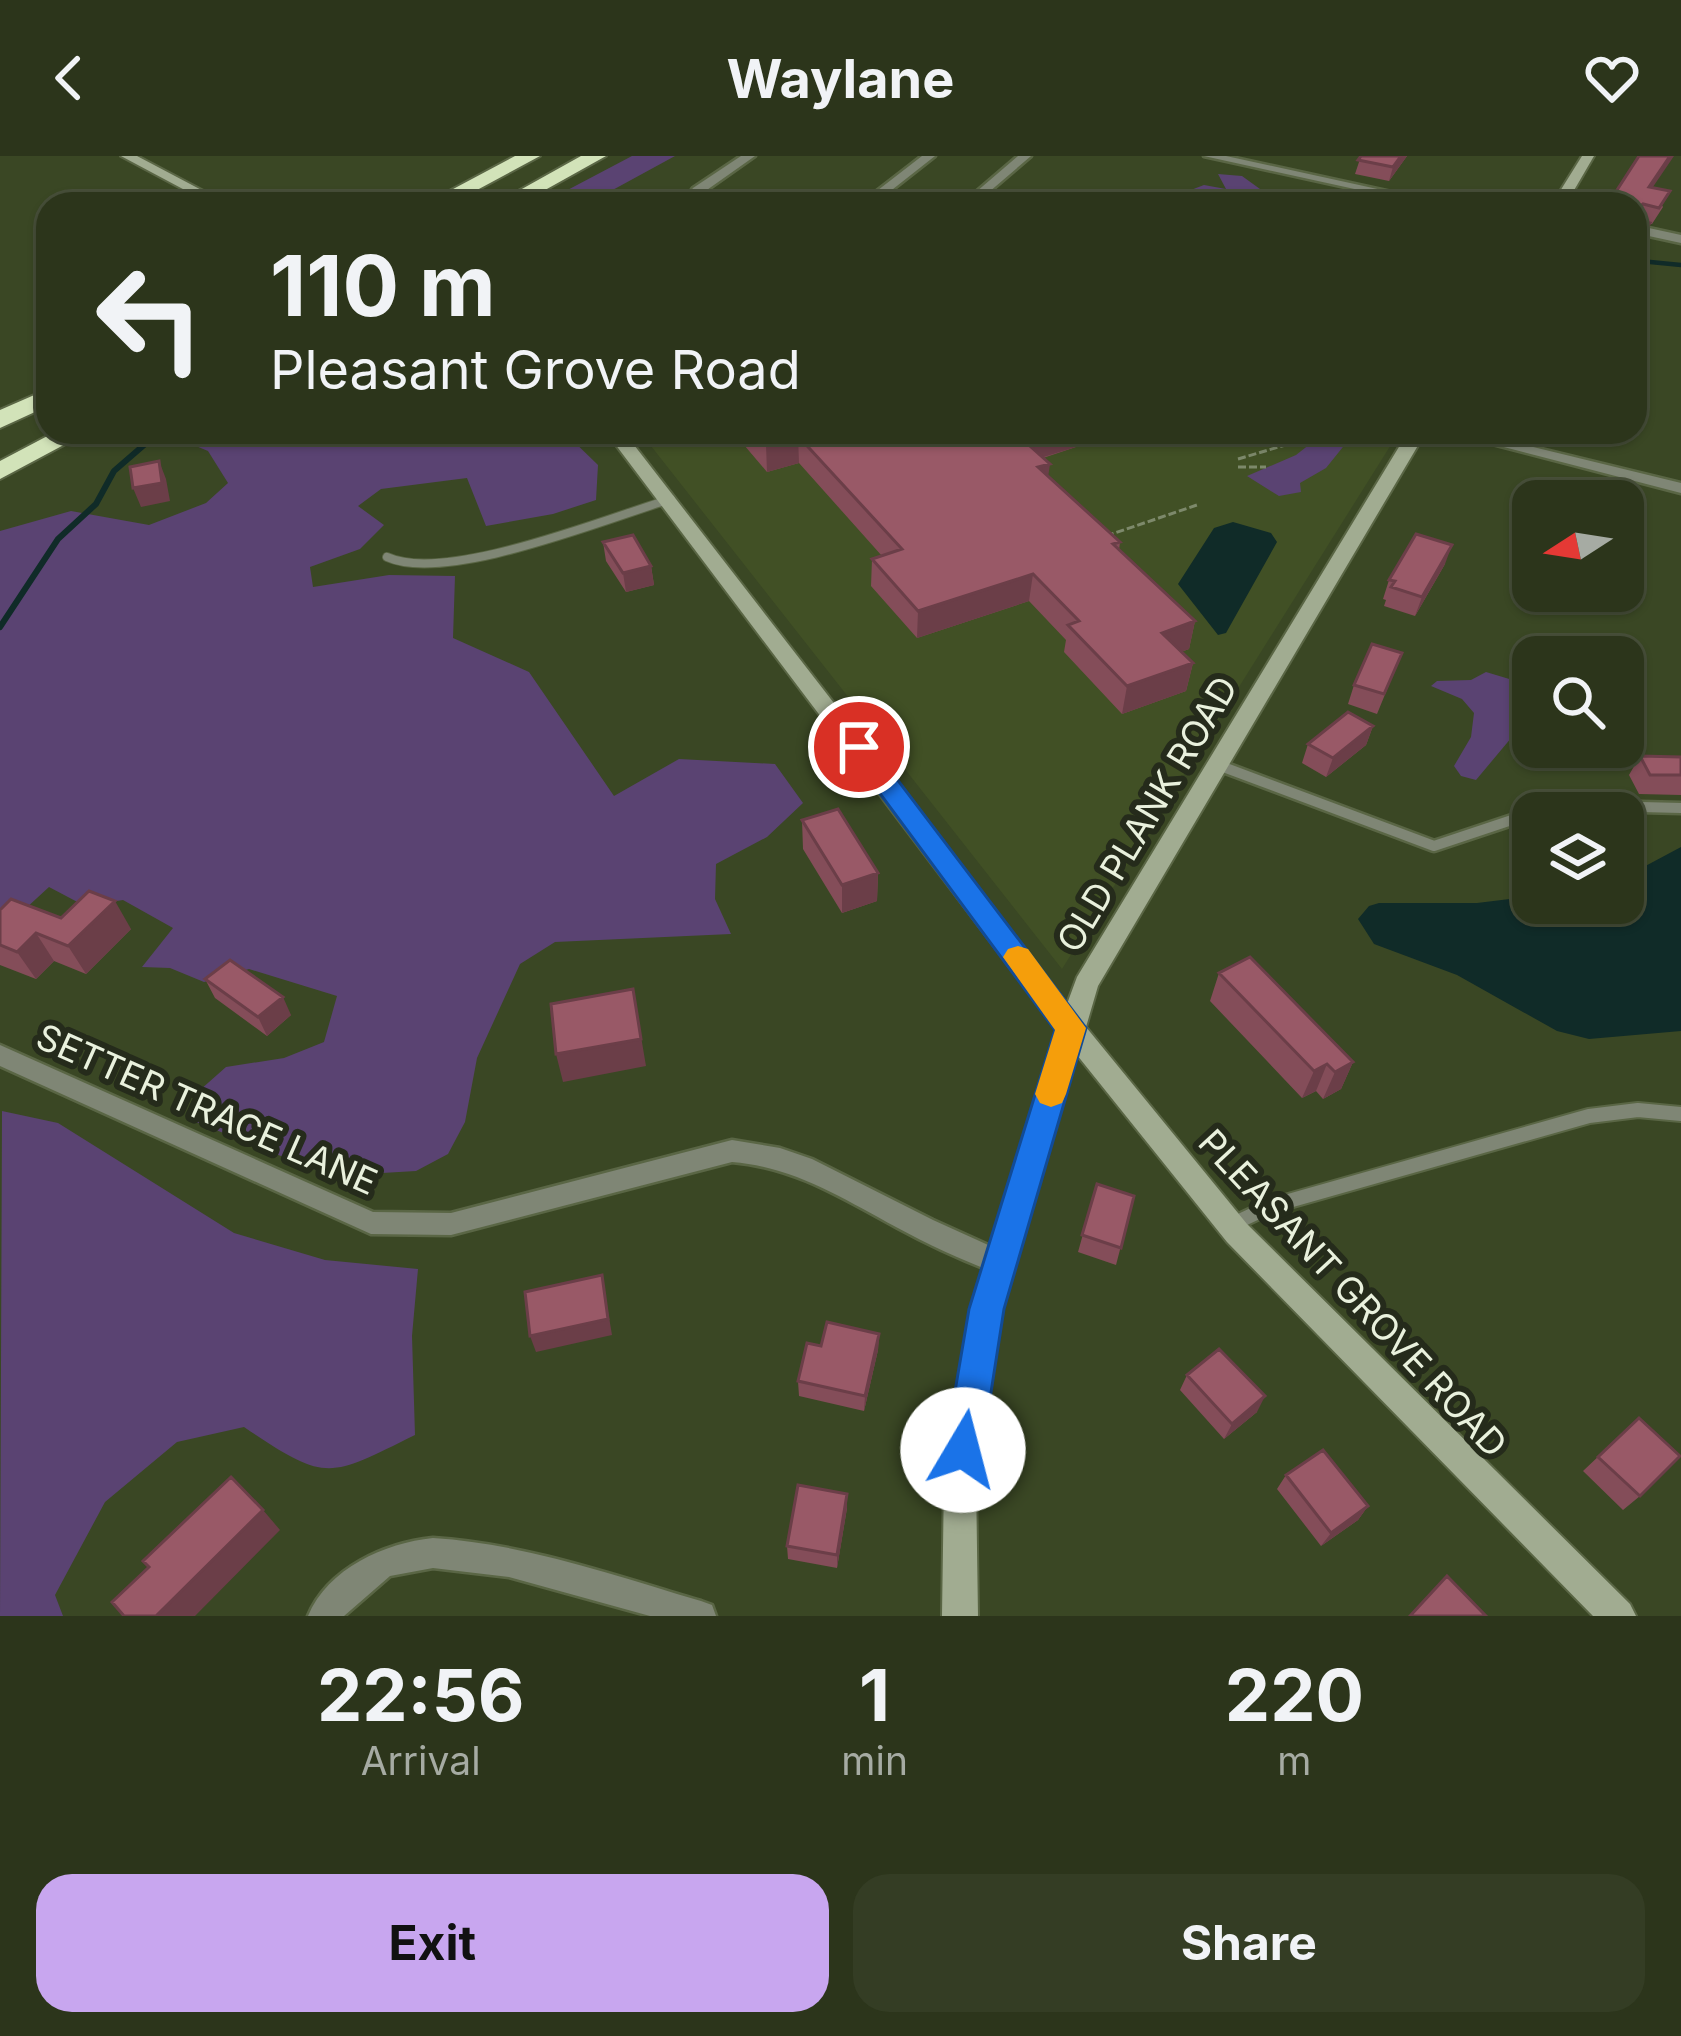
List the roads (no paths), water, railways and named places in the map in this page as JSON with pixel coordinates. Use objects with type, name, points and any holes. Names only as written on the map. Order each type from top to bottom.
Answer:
[{"type":"highway","points":[[459,192],[530,156]]},
{"type":"highway","points":[[528,192],[596,156]]},
{"type":"highway","points":[[0,420],[36,402]]},
{"type":"highway","points":[[0,471],[52,444]]},
{"type":"street","points":[[127,156],[197,192]]},
{"type":"street","points":[[698,192],[749,156]]},
{"type":"street","points":[[882,192],[929,156]]},
{"type":"street","points":[[982,192],[1025,156]]},
{"type":"street","points":[[1210,156],[1381,192]]},
{"type":"street","points":[[1278,171],[1292,156]]},
{"type":"street","points":[[1566,192],[1588,156]]},
{"type":"street","points":[[1647,232],[1681,239]]},
{"type":"street","name":"PLEASANT GROVE ROAD","points":[[625,444],[1071,1028],[1230,1225],[1368,1370],[1618,1616]]},
{"type":"street","name":"OLD PLANK ROAD","points":[[960,1616],[958,1550],[966,1419],[999,1262],[1086,984],[1410,444]]},
{"type":"street","points":[[1502,444],[1681,488]]},
{"type":"street","name":"SETTER TRACE LANE","points":[[0,1055],[370,1223],[451,1224],[732,1150],[759,1151],[791,1159],[917,1226],[999,1262]]},
{"type":"street","points":[[323,1616],[372,1570],[401,1556],[433,1552],[487,1558],[701,1616]]},
{"type":"lane","points":[[387,557],[407,566],[453,564],[671,500]]},
{"type":"lane","points":[[1218,765],[1434,846],[1512,820]]},
{"type":"lane","points":[[1644,807],[1681,808]]},
{"type":"lane","points":[[1230,1225],[1271,1206],[1524,1132],[1638,1110],[1681,1114]]},
{"type":"water","points":[[1233,522],[1271,533],[1277,542],[1226,633],[1218,635],[1178,584],[1214,528]]},
{"type":"water","points":[[1681,847],[1681,1031],[1589,1039],[1557,1031],[1457,975],[1374,944],[1358,919],[1369,906],[1379,903],[1512,899],[1512,924],[1644,924],[1644,867]]},
{"type":"waterway","points":[[1647,262],[1681,265]]},
{"type":"waterway","points":[[0,627],[58,539],[96,504],[114,471],[145,444]]}]
